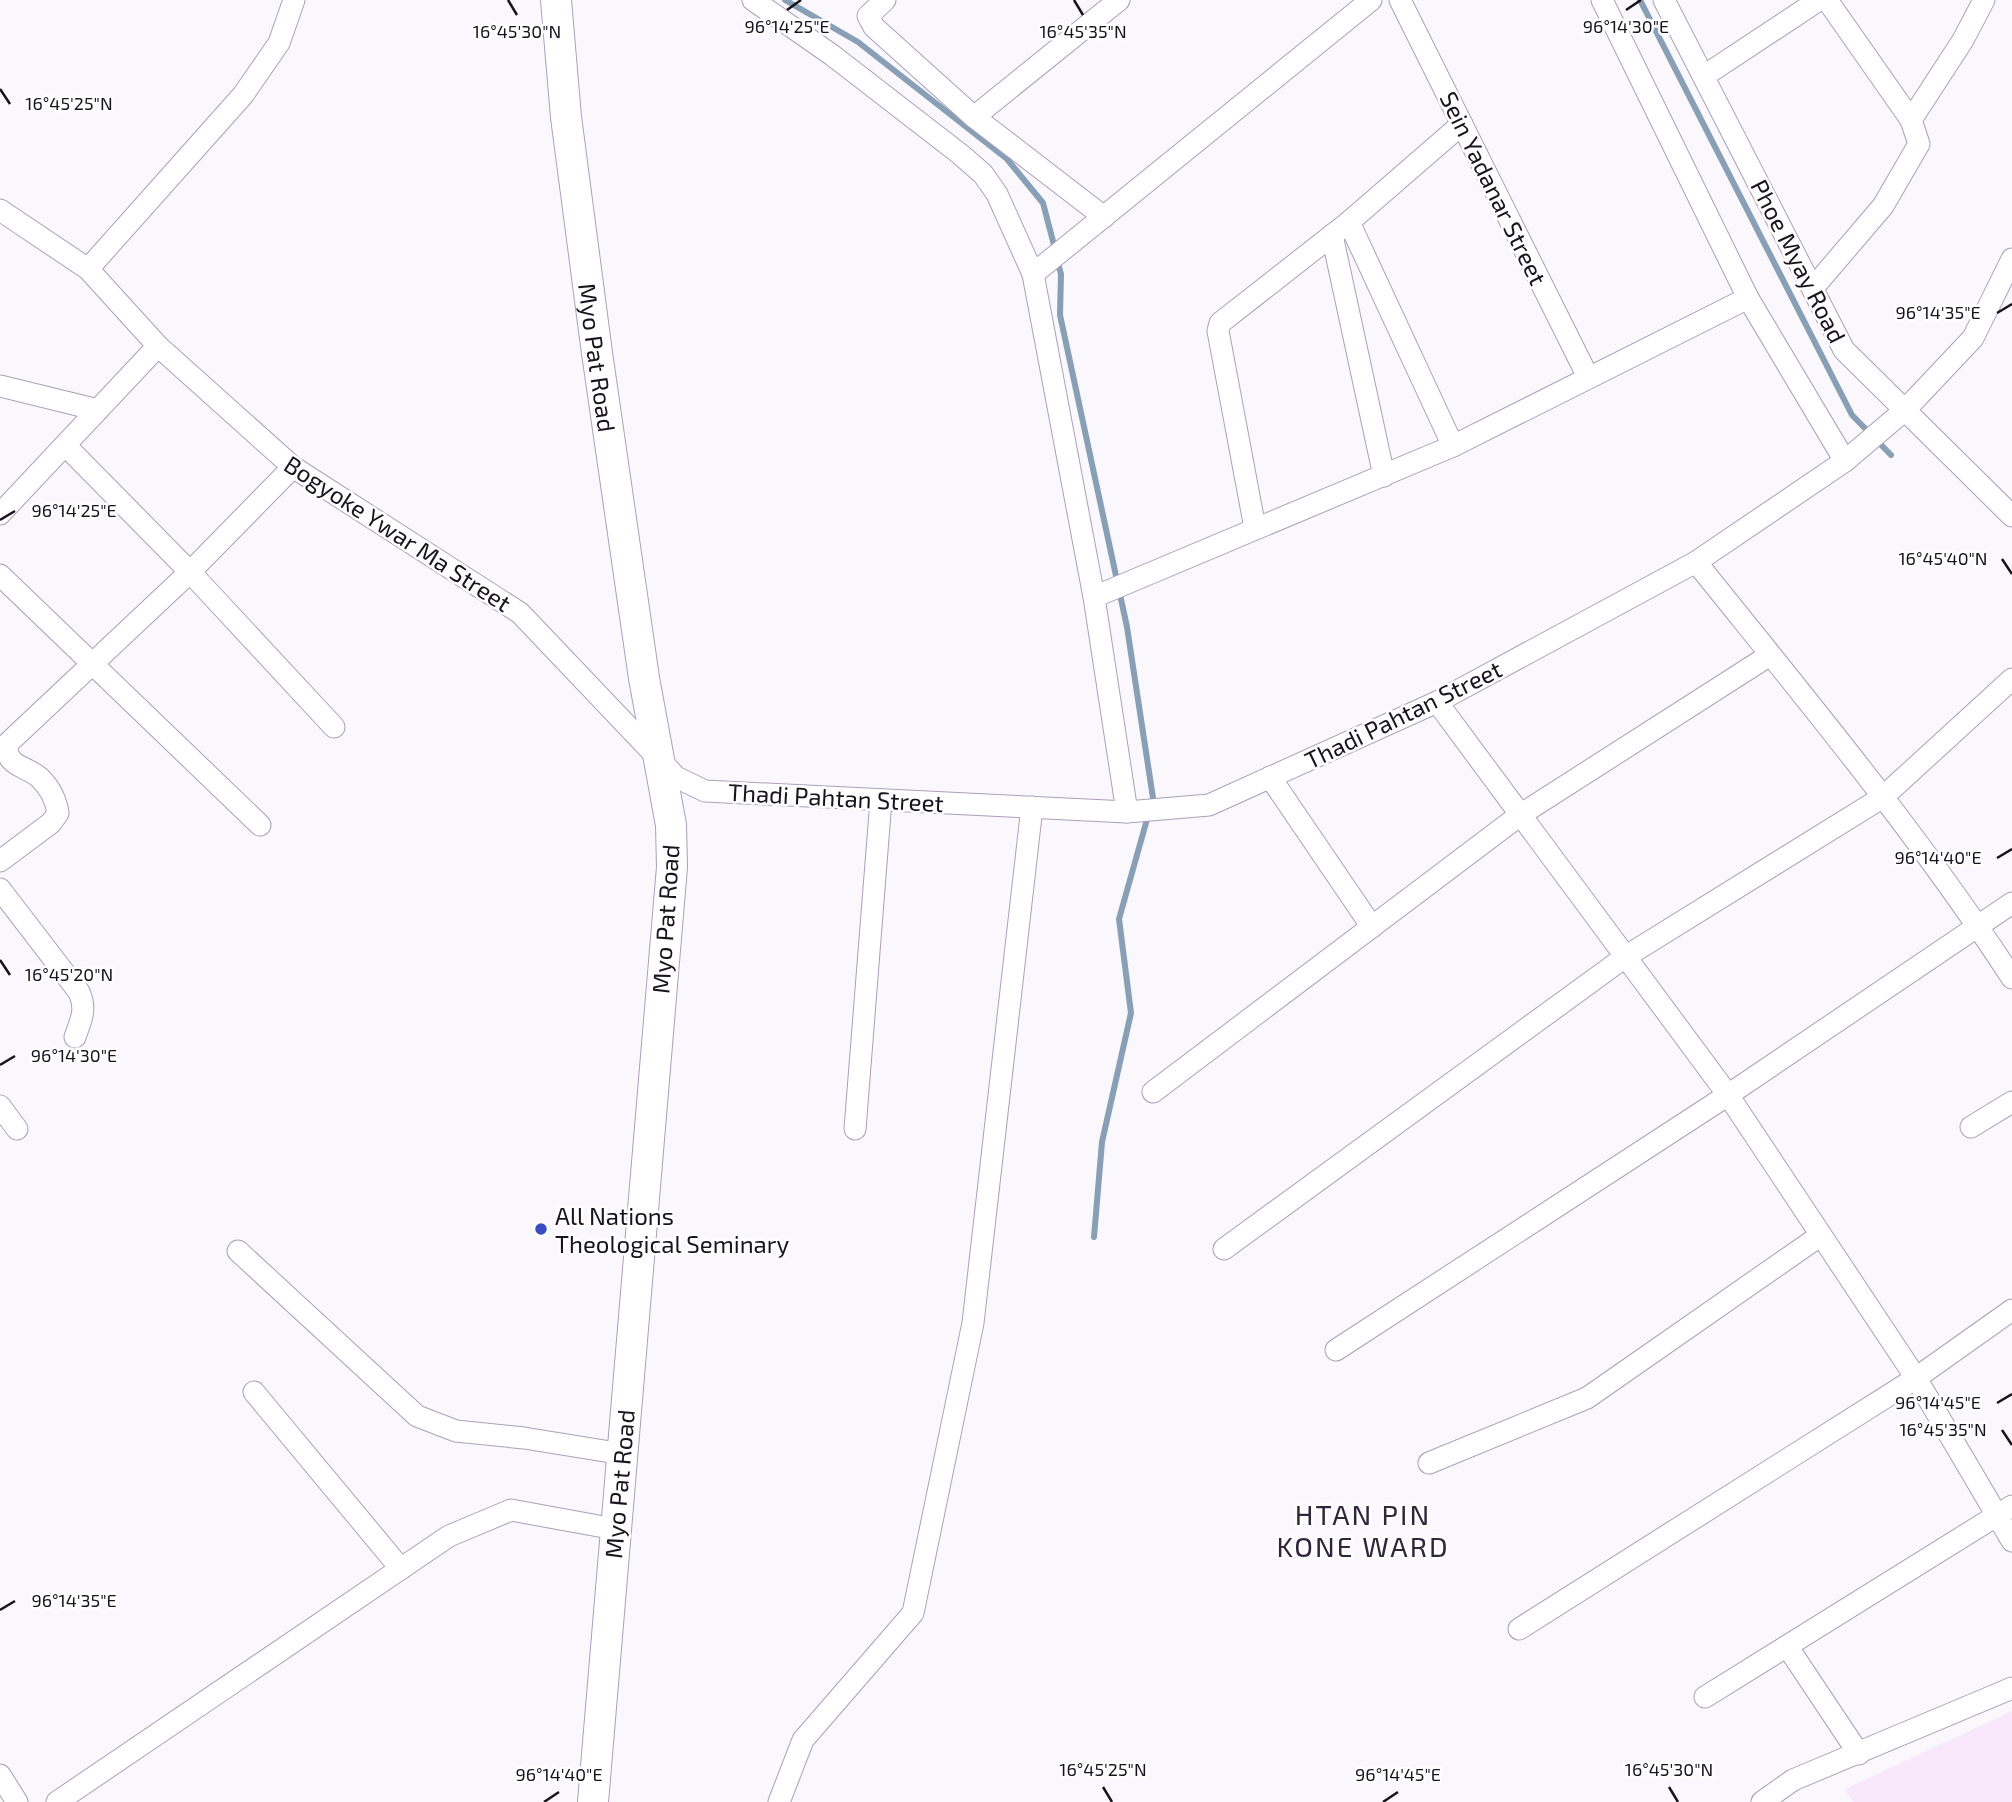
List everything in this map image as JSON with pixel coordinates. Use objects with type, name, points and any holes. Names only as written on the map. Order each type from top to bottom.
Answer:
[{"type":"main road","name":"Myo Pat Road","points":[[556,0],[566,117],[597,353],[644,678],[671,825],[671,867],[593,1802]]},
{"type":"street","points":[[88,269],[243,95],[279,43],[294,0]]},
{"type":"street","points":[[753,0],[960,154],[983,174],[997,194],[1033,274],[1094,597],[1127,812]]},
{"type":"street","points":[[885,0],[868,16],[874,27],[974,117],[1104,217]]},
{"type":"street","points":[[974,117],[1119,0]]},
{"type":"street","points":[[1033,274],[1371,0]]},
{"type":"street","name":"Sein Yadanar Street","points":[[1400,0],[1588,377]]},
{"type":"street","points":[[1602,0],[1748,298],[1845,461]]},
{"type":"street","name":"Phoe Myay Road","points":[[1664,0],[1844,350],[2012,516]]},
{"type":"street","points":[[1704,76],[1819,0]]},
{"type":"street","points":[[1813,288],[1883,206],[1919,144],[1911,120],[1827,0]]},
{"type":"street","points":[[1911,120],[1963,40],[1984,0]]},
{"type":"street","points":[[1255,528],[1218,331],[1220,323],[1341,229],[1462,124]]},
{"type":"street","name":"Bogyoke Ywar Ma Street","points":[[0,209],[88,269],[158,346],[293,467],[520,613],[659,760]]},
{"type":"street","points":[[1341,229],[1452,446]]},
{"type":"street","points":[[1341,229],[1384,476]]},
{"type":"street","name":"Thadi Pahtan Street","points":[[659,760],[676,777],[705,791],[1127,812],[1209,805],[1437,702],[1696,562],[1845,461],[1905,410],[1973,338],[2012,259]]},
{"type":"street","points":[[1094,597],[1452,446],[1748,298]]},
{"type":"street","points":[[0,514],[158,346]]},
{"type":"street","points":[[0,386],[98,410]]},
{"type":"street","points":[[65,445],[190,572],[334,727]]},
{"type":"street","points":[[0,861],[51,823],[58,813],[56,801],[39,777],[11,761],[7,754],[7,744],[93,666],[293,467]]},
{"type":"street","points":[[1696,562],[1883,797],[1979,926],[2012,978]]},
{"type":"street","points":[[0,575],[260,825]]},
{"type":"street","points":[[1153,1091],[1520,815],[1770,655]]},
{"type":"street","points":[[1224,1250],[1625,957],[1883,797],[2012,679]]},
{"type":"street","points":[[1437,702],[1728,1095],[2004,1511],[2012,1541]]},
{"type":"street","points":[[1270,777],[1372,926]]},
{"type":"street","points":[[855,1129],[881,800]]},
{"type":"street","points":[[779,1802],[803,1740],[914,1613],[973,1322],[1032,807]]},
{"type":"street","points":[[0,889],[79,992],[84,1012],[75,1037]]},
{"type":"street","points":[[1336,1350],[1728,1095],[2012,903]]},
{"type":"street","points":[[1971,1127],[2012,1102]]},
{"type":"street","points":[[0,1106],[17,1129]]},
{"type":"street","points":[[1429,1463],[1587,1398],[1821,1235]]},
{"type":"street","points":[[238,1251],[417,1416],[456,1431],[524,1438],[623,1454]]},
{"type":"street","points":[[1518,1629],[1916,1378],[2012,1310]]},
{"type":"street","points":[[254,1392],[401,1569]]},
{"type":"street","points":[[57,1802],[449,1536],[511,1510],[615,1529]]},
{"type":"street","points":[[1705,1697],[2004,1511]]},
{"type":"street","points":[[1787,1646],[1859,1754]]},
{"type":"street","points":[[1774,1798],[1793,1780],[2012,1688]]},
{"type":"street","points":[[0,1776],[17,1802]]},
{"type":"shaded area","points":[[2012,1711],[2012,1802],[1853,1802],[1845,1789]]},
{"type":"waterway","points":[[785,0],[858,42],[1007,159],[1043,203],[1055,249]]},
{"type":"waterway","points":[[1640,0],[1852,415],[1891,455]]},
{"type":"waterway","points":[[1057,260],[1061,274],[1060,315],[1127,627],[1153,798],[1119,919],[1131,1013],[1102,1142],[1094,1237]]},
{"type":"place","name":"All Nations Theological Seminary","points":[[541,1229]]},
{"type":"district","name":"HTAN PIN KONE WARD","points":[[1363,1530]]}]
